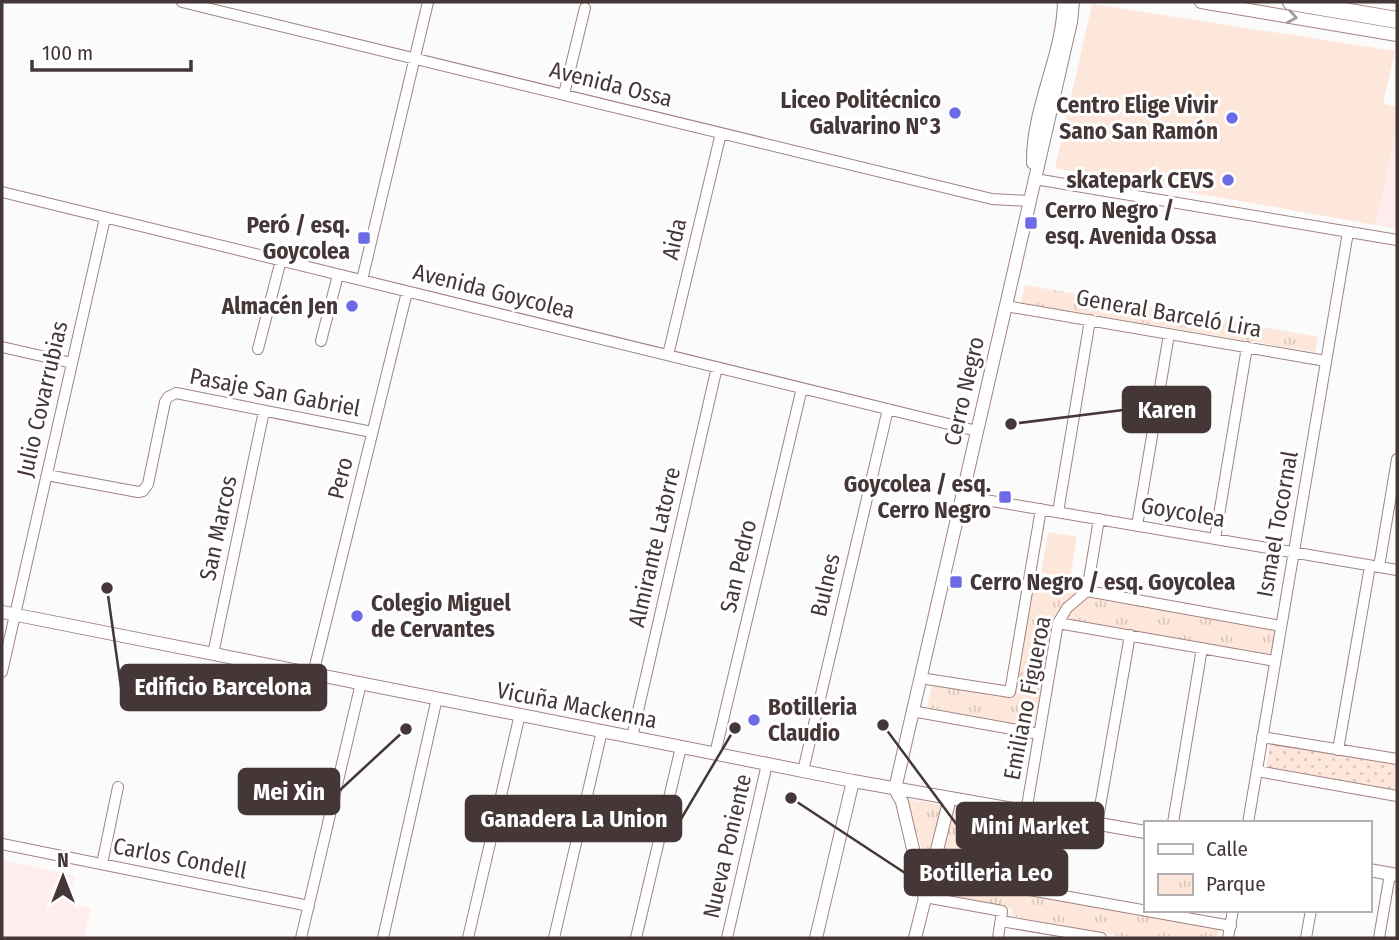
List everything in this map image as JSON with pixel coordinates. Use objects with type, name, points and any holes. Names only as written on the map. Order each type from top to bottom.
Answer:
[{"type":"highway","points":[[1291,2],[1397,20]]},
{"type":"main road","points":[[1035,179],[1032,160],[1034,142],[1064,2]]},
{"type":"main road","name":"Cerro Negro","points":[[895,789],[1071,22],[1073,2]]},
{"type":"main road","points":[[1201,2],[1397,35]]},
{"type":"main road","name":"Vicuña Mackenna","points":[[8,613],[853,781],[1144,832]]},
{"type":"main road","points":[[817,938],[853,781]]},
{"type":"main road","points":[[895,789],[903,806],[925,897]]},
{"type":"main road","points":[[915,938],[950,798]]},
{"type":"main road","points":[[1371,870],[1394,874]]},
{"type":"street","name":"Avenida Ossa","points":[[183,2],[992,199],[1029,201]]},
{"type":"street","points":[[362,280],[428,2]]},
{"type":"street","points":[[564,94],[585,8]]},
{"type":"street","name":"Aida","points":[[668,355],[721,133]]},
{"type":"street","points":[[1035,179],[1397,240]]},
{"type":"street","name":"Avenida Goycolea","points":[[2,192],[977,431]]},
{"type":"street","name":"Julio Covarrubias","points":[[2,672],[8,613],[47,474],[105,218]]},
{"type":"street","name":"Ismael Tocornal","points":[[1248,821],[1348,232]]},
{"type":"street","points":[[258,349],[281,261]]},
{"type":"street","points":[[321,341],[338,275]]},
{"type":"street","name":"Pero","points":[[313,674],[407,292]]},
{"type":"street","name":"General Barceló Lira","points":[[1006,306],[1326,361]]},
{"type":"street","points":[[1058,512],[1090,320]]},
{"type":"street","points":[[1137,526],[1169,334]]},
{"type":"street","points":[[2,346],[72,363]]},
{"type":"street","points":[[1215,539],[1248,348]]},
{"type":"street","name":"Almirante Latorre","points":[[632,737],[717,367]]},
{"type":"street","name":"San Pedro","points":[[715,754],[802,388]]},
{"type":"street","name":"Pasaje San Gabriel","points":[[47,474],[134,492],[143,491],[148,484],[165,402],[170,395],[179,393],[372,432]]},
{"type":"street","name":"Bulnes","points":[[803,771],[888,409]]},
{"type":"street","name":"San Marcos","points":[[213,654],[264,411]]},
{"type":"street","points":[[1338,750],[1397,459]]},
{"type":"street","name":"Goycolea","points":[[962,495],[1397,570]]},
{"type":"street","name":"Emiliano Figueroa","points":[[920,678],[1010,692],[1041,509]]},
{"type":"street","points":[[1100,519],[1087,592],[1281,625]]},
{"type":"street","name":"Emiliano Figueroa","points":[[1087,592],[1067,608],[1058,623],[1039,733],[1027,884],[1030,890],[1144,911]]},
{"type":"street","points":[[1058,623],[1275,661]]},
{"type":"street","points":[[1097,824],[1130,635]]},
{"type":"street","points":[[1172,821],[1202,648]]},
{"type":"street","points":[[301,938],[361,683]]},
{"type":"street","points":[[383,938],[437,698]]},
{"type":"street","points":[[912,711],[1039,733]]},
{"type":"street","points":[[468,938],[520,715]]},
{"type":"street","points":[[554,938],[603,731]]},
{"type":"street","points":[[1262,737],[1397,760]]},
{"type":"street","points":[[636,938],[681,747]]},
{"type":"street","name":"Nueva Poniente","points":[[727,938],[768,764]]},
{"type":"street","points":[[1257,771],[1397,796]]},
{"type":"street","points":[[102,864],[118,787]]},
{"type":"street","name":"Carlos Condell","points":[[2,844],[309,905]]},
{"type":"street","points":[[1379,938],[1394,874]]},
{"type":"street","points":[[925,897],[1079,936],[1101,938]]},
{"type":"street","name":"Emiliano Figueroa","points":[[1152,912],[1230,926]]},
{"type":"street","points":[[1228,938],[1233,912]]},
{"type":"street","points":[[1306,938],[1311,912]]},
{"type":"street","points":[[998,938],[1001,916]]},
{"type":"shaded area","points":[[1397,128],[1397,229],[1375,225]]},
{"type":"shaded area","points":[[2,860],[75,876],[69,903],[91,908],[84,938],[2,938]]},
{"type":"green space","name":"Centro Elige Vivir Sano San Ramón","points":[[1092,4],[1395,51],[1383,104],[1397,107],[1397,128],[1375,225],[1055,168]]},
{"type":"green space","points":[[1025,285],[1318,337],[1315,352],[1021,303]]},
{"type":"green space","points":[[1048,532],[1077,537],[1070,578],[1041,573]]},
{"type":"green space","points":[[1032,583],[1275,628],[1271,657],[1059,621],[1033,728],[927,707],[932,685],[1012,698]]},
{"type":"green space","points":[[1270,742],[1397,764],[1397,791],[1266,768]]},
{"type":"green space","points":[[907,799],[1048,822],[1036,893],[1219,926],[1217,938],[1130,938],[1011,916],[1012,909],[935,895]]},
{"type":"green space","points":[[986,838],[1010,842],[1003,884],[979,880]]},
{"type":"place","name":"Liceo Politécnico Galvarino N°3","points":[[955,113]]},
{"type":"place","name":"Centro Elige Vivir Sano San Ramón","points":[[1232,118]]},
{"type":"place","name":"skatepark CEVS","points":[[1228,180]]},
{"type":"place","name":"Cerro Negro / esq. Avenida Ossa","points":[[1031,223]]},
{"type":"place","name":"Peró / esq. Goycolea","points":[[364,238]]},
{"type":"place","name":"Almacén Jen","points":[[352,306]]},
{"type":"place","name":"Karen","points":[[1011,424]]},
{"type":"place","name":"Goycolea / esq. Cerro Negro","points":[[1005,497]]},
{"type":"place","name":"Cerro Negro / esq. Goycolea","points":[[956,582]]},
{"type":"place","name":"Edificio Barcelona","points":[[107,588]]},
{"type":"place","name":"Colegio Miguel de Cervantes","points":[[357,616]]},
{"type":"place","name":"Botilleria Claudio","points":[[754,720]]},
{"type":"place","name":"Mini Market","points":[[883,725]]},
{"type":"place","name":"Ganadera La Union","points":[[735,728]]},
{"type":"place","name":"Mei Xin","points":[[406,729]]},
{"type":"place","name":"Botilleria Leo","points":[[791,798]]}]
